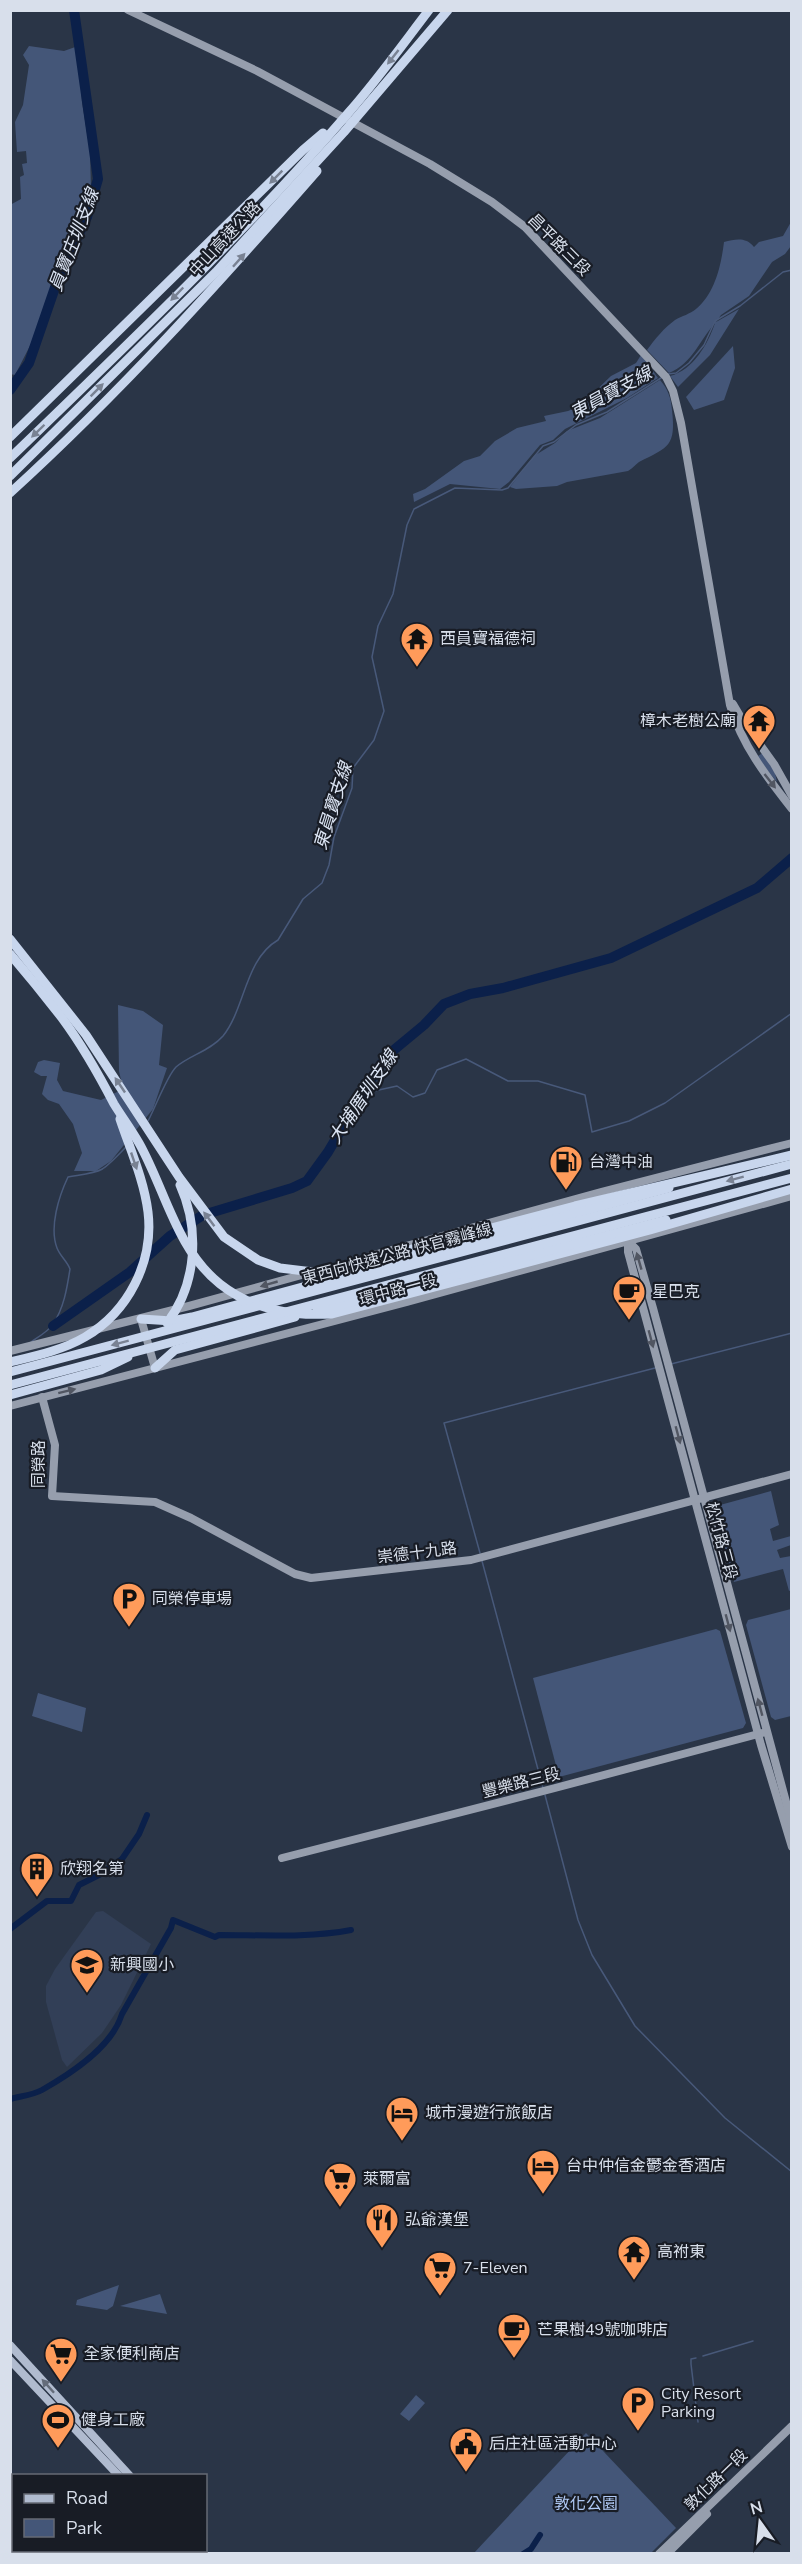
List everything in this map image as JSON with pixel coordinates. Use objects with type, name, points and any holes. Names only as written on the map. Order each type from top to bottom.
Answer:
[{"type":"highway","name":"中山高速公路","points":[[10,458],[132,341],[354,113],[429,10]]},
{"type":"highway","name":"中山高速公路","points":[[10,476],[216,272],[354,113],[448,10]]},
{"type":"highway","points":[[10,437],[303,150],[354,113]]},
{"type":"highway","points":[[10,493],[129,378],[238,261],[339,146],[354,113]]},
{"type":"highway","points":[[10,939],[86,1035],[212,1224],[240,1250],[280,1268],[313,1272],[336,1269],[584,1204],[792,1155]]},
{"type":"highway","points":[[10,954],[63,1020],[139,1142],[182,1234],[200,1263],[220,1284],[238,1297],[266,1309],[291,1314],[332,1314],[650,1230],[792,1189]]},
{"type":"highway","points":[[10,1362],[60,1348],[86,1336],[119,1309],[140,1273],[146,1253],[148,1213],[135,1163],[115,1106]]},
{"type":"highway","name":"東西向快速公路 快官霧峰線","points":[[10,1372],[792,1164]]},
{"type":"highway","points":[[10,1395],[112,1366],[145,1346],[171,1317],[187,1284],[194,1242],[187,1203],[174,1169]]},
{"type":"highway","points":[[141,1319],[172,1321],[352,1275],[657,1192],[696,1178]]},
{"type":"highway","name":"東西向快速公路 快官霧峰線","points":[[10,1385],[792,1178]]},
{"type":"highway","points":[[155,1368],[175,1350],[653,1222],[710,1212]]},
{"type":"main road","points":[[10,2345],[129,2474]]},
{"type":"main road","points":[[10,2360],[118,2474]]},
{"type":"street","name":"昌平路三段","points":[[128,10],[257,70],[430,164],[492,202],[525,227],[664,375],[673,391],[681,423],[734,718],[754,759],[792,808]]},
{"type":"street","name":"昌平路三段","points":[[729,691],[740,716],[774,764],[792,796]]},
{"type":"street","points":[[12,1351],[141,1319],[615,1188],[792,1143]]},
{"type":"street","name":"松竹路三段","points":[[615,1188],[629,1242],[628,1252],[666,1377],[792,1847]]},
{"type":"street","name":"環中路一段","points":[[10,1406],[629,1242],[792,1196]]},
{"type":"street","points":[[141,1319],[155,1368]]},
{"type":"street","name":"同榮路","points":[[42,1397],[55,1445],[52,1496]]},
{"type":"street","name":"崇德十九路","points":[[52,1496],[155,1502],[191,1518],[295,1574],[311,1578],[471,1560],[792,1474]]},
{"type":"street","name":"松竹路三段","points":[[762,1732],[792,1824]]},
{"type":"street","name":"豐樂路三段","points":[[282,1858],[762,1732]]},
{"type":"street","name":"敦化路一段","points":[[659,2553],[792,2426]]},
{"type":"street","name":"敦化路一段","points":[[667,2553],[792,2431]]},
{"type":"shaded area","name":"新興國小","points":[[103,1911],[151,1944],[121,2005],[102,2033],[67,2067],[62,2060],[46,2002],[46,1986],[55,1969],[96,1912]]},
{"type":"green space","points":[[29,46],[64,51],[78,46],[82,102],[90,152],[91,190],[59,263],[36,334],[15,375],[10,374],[10,205],[21,199],[20,177],[24,175],[22,164],[27,163],[26,151],[17,152],[15,122],[23,105],[29,65],[23,55]]},
{"type":"green space","points":[[791,222],[791,246],[785,254],[772,262],[749,296],[721,315],[716,322],[739,309],[710,355],[678,387],[670,376],[686,368],[698,355],[715,323],[690,358],[669,373],[647,350],[675,320],[703,303],[719,270],[724,242],[744,240],[754,247],[759,242],[783,236]]},
{"type":"green space","points":[[733,346],[735,368],[724,400],[694,410],[686,397]]},
{"type":"green space","points":[[641,355],[658,378],[627,398],[565,429],[553,440],[540,445],[509,482],[500,489],[450,484],[414,502],[413,494],[425,489],[464,461],[480,456],[495,441],[517,428],[546,421],[544,416],[580,406],[611,376],[636,363]]},
{"type":"green space","points":[[660,380],[670,398],[673,431],[668,444],[657,453],[639,462],[628,471],[567,482],[557,486],[516,489],[510,487],[534,456],[555,443],[567,431],[600,418]]},
{"type":"green space","points":[[763,753],[775,773],[777,782],[756,757]]},
{"type":"green space","points":[[118,1005],[143,1011],[163,1025],[159,1065],[167,1068],[153,1109],[111,1161],[96,1171],[74,1171],[82,1153],[73,1124],[59,1104],[48,1100],[42,1094],[47,1076],[34,1072],[38,1062],[44,1060],[60,1063],[57,1080],[63,1091],[101,1100],[123,1089],[119,1071]]},
{"type":"green space","points":[[771,1491],[779,1525],[770,1529],[773,1541],[791,1536],[791,1545],[777,1550],[780,1558],[791,1556],[791,1590],[789,1591],[783,1569],[734,1582],[715,1512],[720,1505]]},
{"type":"green space","points":[[791,1609],[791,1716],[775,1720],[771,1717],[746,1625],[748,1620]]},
{"type":"green space","points":[[716,1629],[720,1631],[746,1723],[743,1728],[559,1777],[533,1678]]},
{"type":"green space","points":[[38,1693],[86,1708],[82,1732],[32,1716]]},
{"type":"green space","points":[[119,2285],[113,2306],[107,2310],[76,2305],[77,2300]]},
{"type":"green space","points":[[160,2294],[167,2314],[120,2306]]},
{"type":"green space","points":[[416,2395],[425,2403],[409,2421],[400,2414]]},
{"type":"green space","name":"敦化公園","points":[[586,2433],[676,2528],[651,2553],[474,2553]]},
{"type":"waterway","name":"員寶庄圳支線","points":[[10,390],[29,363],[60,273],[87,217],[98,179],[74,10]]},
{"type":"waterway","name":"東員寶支線","points":[[668,374],[676,373],[689,363],[704,345],[715,321],[740,306],[783,272],[792,270]]},
{"type":"waterway","name":"東員寶支線","points":[[148,1121],[172,1071],[223,1036],[259,959],[267,948],[278,940],[303,899],[322,883],[329,865],[334,837],[352,788],[353,768],[374,740],[384,711],[372,657],[378,626],[393,594],[407,525],[414,509],[455,488],[502,490],[508,488],[543,446],[554,442],[576,425],[607,412],[661,378]]},
{"type":"waterway","name":"大埔厝圳支線","points":[[53,1326],[130,1272],[170,1236],[203,1215],[292,1188],[307,1181],[328,1152],[376,1071],[389,1054],[424,1025],[444,1004],[470,994],[503,988],[611,958],[757,888],[792,858]]},
{"type":"waterway","points":[[365,1093],[397,1086],[413,1097],[425,1093],[437,1070],[466,1059],[508,1081],[538,1081],[585,1095],[592,1132],[629,1121],[665,1103],[792,1013]]},
{"type":"waterway","name":"東員寶支線","points":[[31,1342],[53,1324],[66,1291],[70,1269],[57,1248],[54,1231],[58,1202],[68,1177],[101,1170],[126,1147]]},
{"type":"waterway","points":[[671,1364],[792,1333]]},
{"type":"waterway","points":[[480,1553],[444,1423],[655,1368]]},
{"type":"waterway","points":[[482,1561],[543,1788]]},
{"type":"waterway","points":[[545,1795],[578,1920],[592,1955],[635,2026],[725,2118],[792,2172]]},
{"type":"waterway","points":[[10,1929],[47,1901],[71,1901],[79,1885],[103,1873],[122,1859],[139,1834],[147,1815]]},
{"type":"waterway","points":[[10,2099],[42,2090],[66,2076],[100,2048],[117,2026],[171,1928],[173,1920],[215,1937],[219,1935],[302,1935],[351,1930]]},
{"type":"waterway","points":[[703,2356],[753,2341]]},
{"type":"waterway","points":[[696,2358],[691,2359],[691,2364],[698,2422]]},
{"type":"waterway","points":[[523,2554],[531,2549],[540,2535]]},
{"type":"place","name":"西員寶福德祠","points":[[417,668]]},
{"type":"place","name":"樟木老樹公廟","points":[[759,750]]},
{"type":"place","name":"台灣中油","points":[[566,1191]]},
{"type":"place","name":"星巴克","points":[[629,1321]]},
{"type":"place","name":"同榮停車場","points":[[129,1628]]},
{"type":"place","name":"欣翔名第","points":[[37,1898]]},
{"type":"place","name":"新興國小","points":[[87,1994]]},
{"type":"place","name":"城市漫遊行旅飯店","points":[[402,2142]]},
{"type":"place","name":"台中仲信金鬱金香酒店","points":[[543,2195]]},
{"type":"place","name":"萊爾富","points":[[340,2208]]},
{"type":"place","name":"弘爺漢堡","points":[[382,2249]]},
{"type":"place","name":"高祔東","points":[[634,2281]]},
{"type":"place","name":"7-Eleven","points":[[440,2297]]},
{"type":"place","name":"芒果樹49號咖啡店","points":[[514,2359]]},
{"type":"place","name":"全家便利商店","points":[[61,2383]]},
{"type":"place","name":"City Resort Parking","points":[[638,2432]]},
{"type":"place","name":"健身工廠","points":[[58,2449]]},
{"type":"place","name":"后庄社區活動中心","points":[[466,2473]]}]
